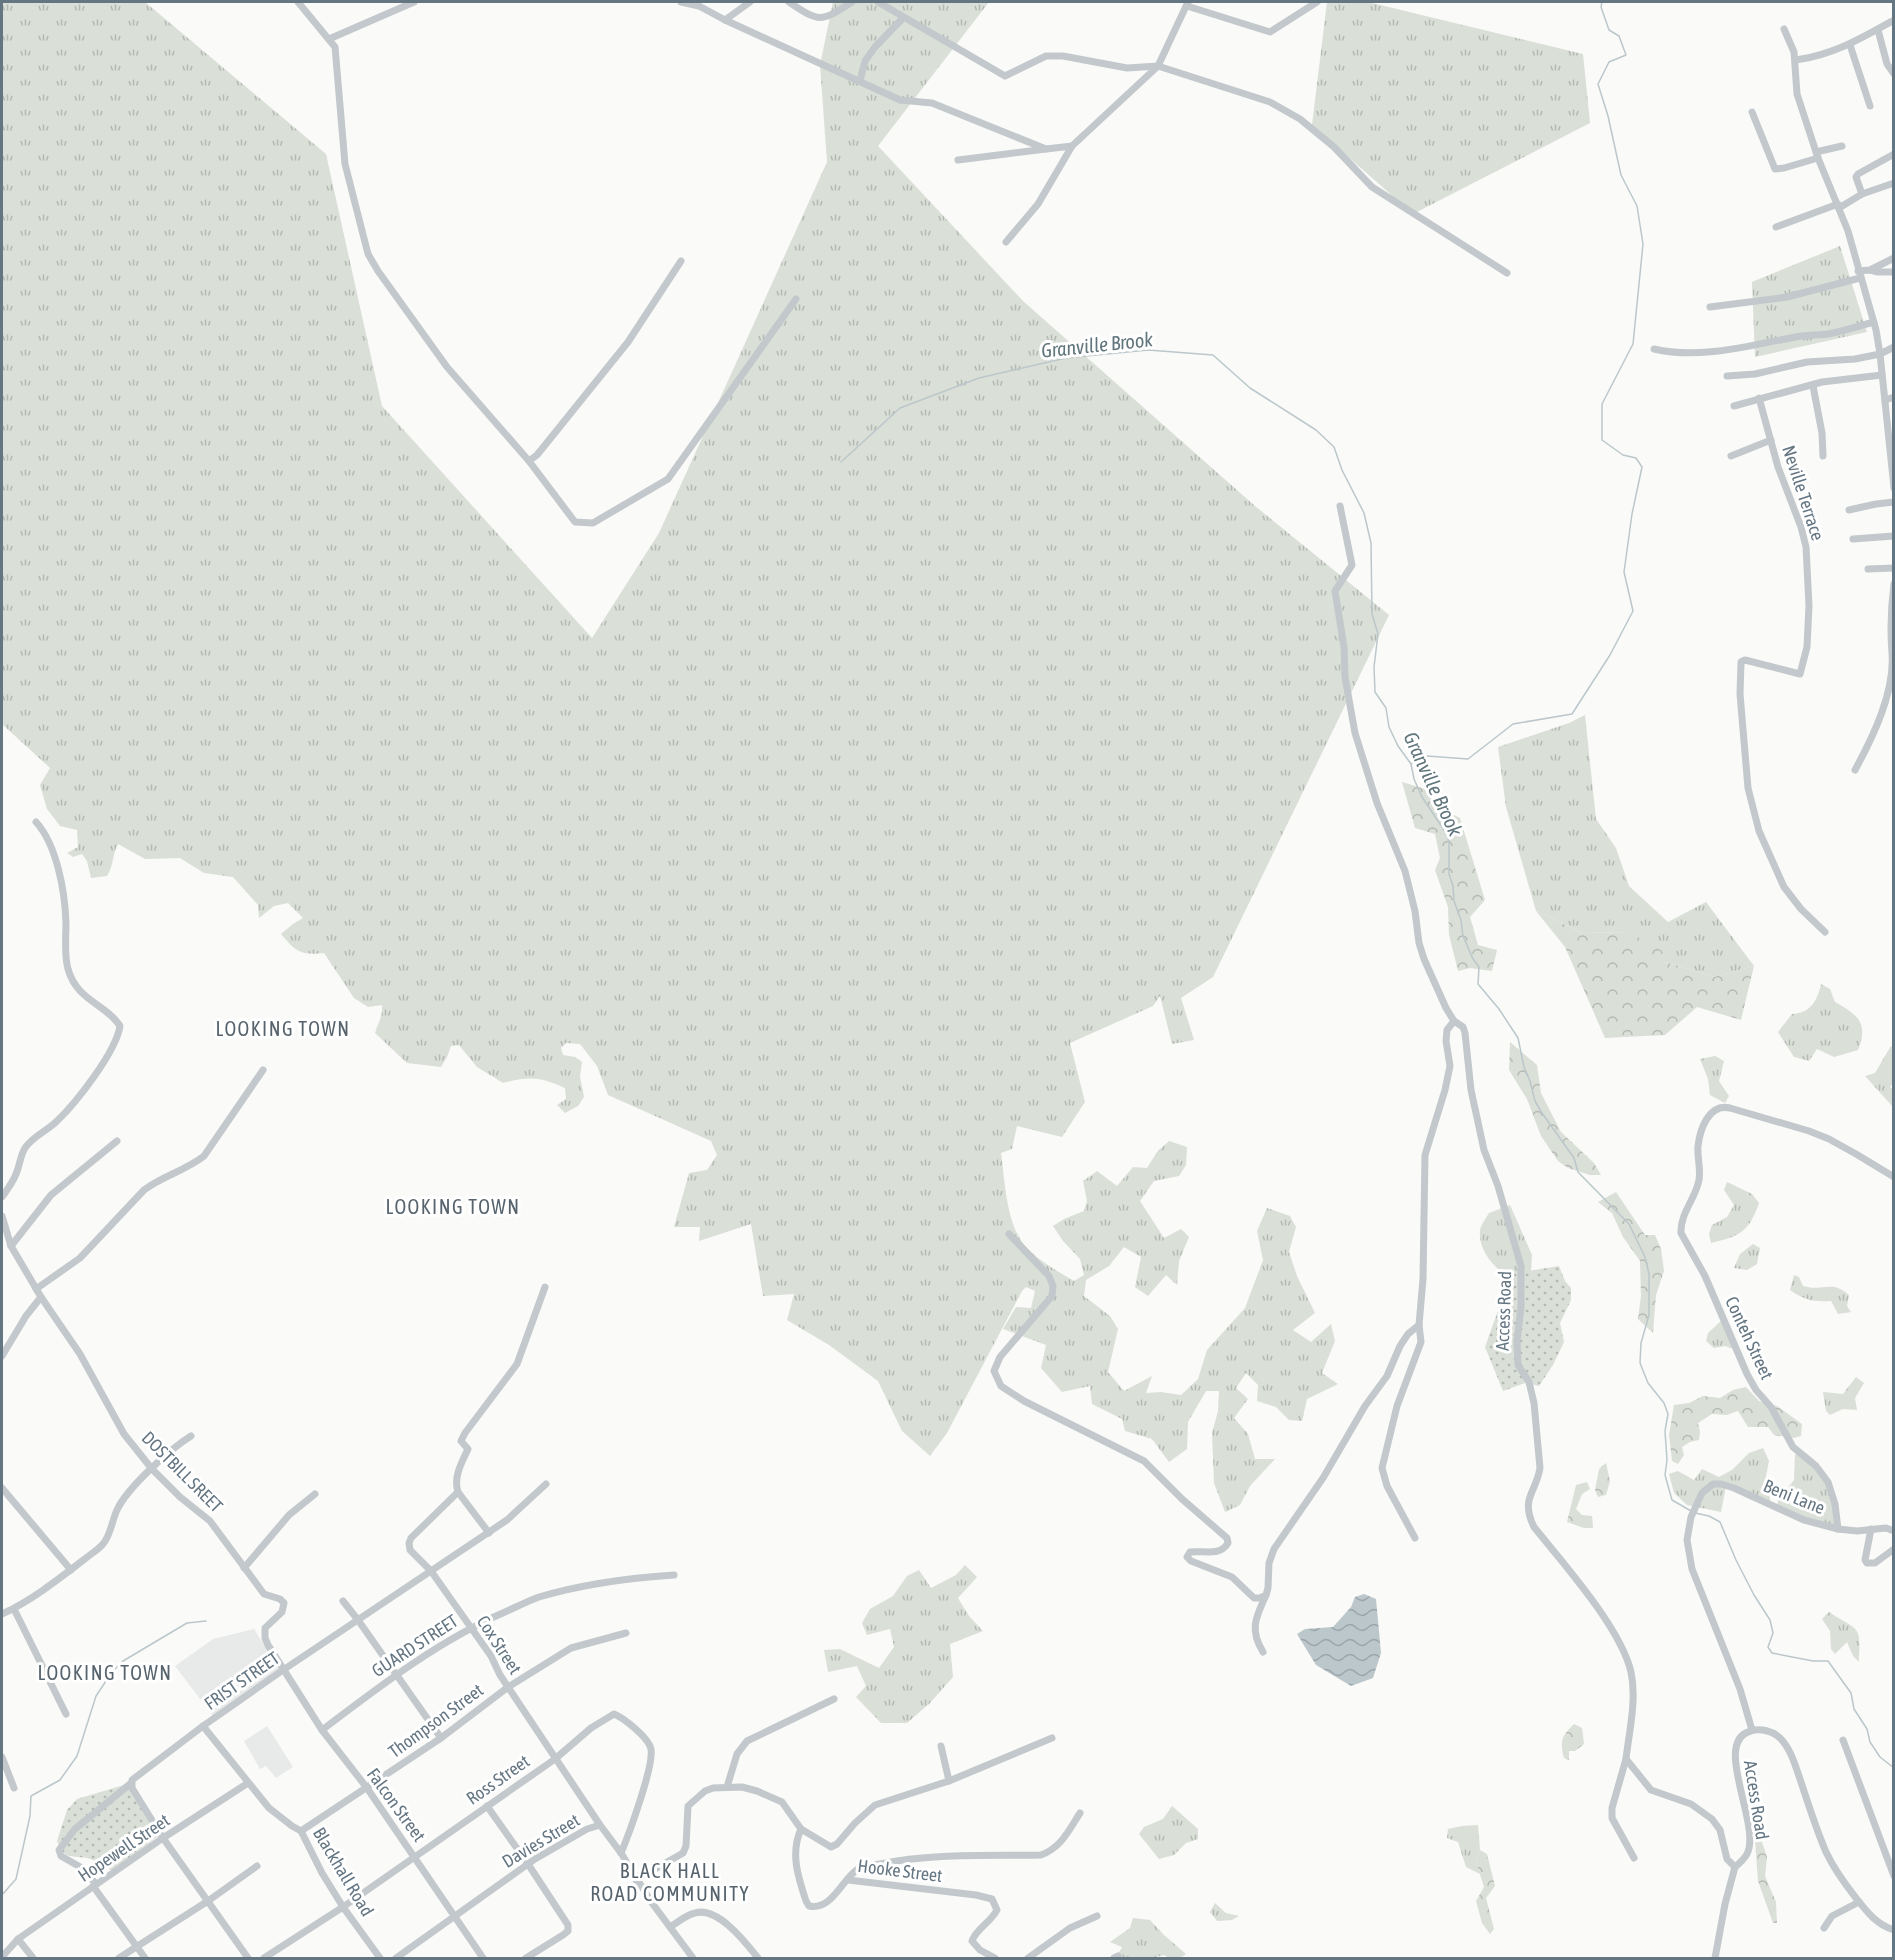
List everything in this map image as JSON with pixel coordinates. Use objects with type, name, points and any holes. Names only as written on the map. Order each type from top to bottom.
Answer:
[{"type":"street","points":[[298,2],[335,47],[345,164],[368,254],[447,367],[530,461],[575,522],[593,523],[668,479],[796,298]]},
{"type":"street","points":[[329,39],[414,2]]},
{"type":"street","points":[[681,2],[699,6],[900,100],[932,103],[1046,149]]},
{"type":"street","points":[[725,20],[750,2]]},
{"type":"street","points":[[789,2],[815,18],[828,17],[852,2]]},
{"type":"street","points":[[878,2],[1005,76],[1046,56],[1127,68],[1158,66],[1270,102],[1300,119],[1334,147],[1372,187],[1507,273]]},
{"type":"street","points":[[1006,242],[1038,204],[1072,146],[1158,66],[1187,4],[1270,32],[1317,2]]},
{"type":"street","points":[[860,81],[865,62],[875,47],[903,18]]},
{"type":"street","points":[[1796,60],[1821,55],[1850,45],[1893,20]]},
{"type":"street","points":[[1784,29],[1796,60],[1797,94],[1817,155],[1848,231],[1874,322],[1890,426],[1893,488]]},
{"type":"street","points":[[1878,30],[1887,64],[1893,74]]},
{"type":"street","points":[[1850,45],[1870,106]]},
{"type":"street","points":[[1752,112],[1775,169],[1784,168],[1842,146]]},
{"type":"street","points":[[958,160],[1072,146]]},
{"type":"street","points":[[1862,194],[1858,174],[1893,154]]},
{"type":"street","points":[[1776,227],[1839,206],[1862,194],[1893,183]]},
{"type":"street","points":[[1710,307],[1786,297],[1859,275],[1893,258]]},
{"type":"street","points":[[530,461],[628,342],[681,261]]},
{"type":"street","points":[[1870,270],[1893,272]]},
{"type":"street","points":[[1654,349],[1695,353],[1830,334],[1874,322]]},
{"type":"street","points":[[1727,375],[1755,374],[1807,362],[1855,359],[1880,354],[1893,346]]},
{"type":"street","points":[[1734,406],[1838,379],[1882,375]]},
{"type":"street","points":[[1813,386],[1822,433],[1823,456]]},
{"type":"street","points":[[1885,400],[1893,397]]},
{"type":"street","name":"Neville Terrace","points":[[1760,398],[1778,467],[1801,527],[1806,547],[1809,606],[1807,647],[1802,672],[1799,674],[1745,660],[1742,662],[1740,694],[1748,788],[1767,853],[1792,897],[1825,932]]},
{"type":"street","points":[[1731,456],[1770,440]]},
{"type":"street","points":[[1849,510],[1893,502]]},
{"type":"street","name":"Access Road","points":[[1340,506],[1352,565],[1335,591],[1344,647],[1345,677],[1355,733],[1377,803],[1405,871],[1424,958],[1454,1021],[1463,1027],[1465,1033],[1471,1090],[1484,1149],[1498,1186],[1521,1266],[1518,1365],[1529,1382],[1534,1403],[1540,1468],[1528,1498],[1530,1517],[1534,1527],[1602,1616],[1631,1671],[1633,1703],[1626,1760],[1612,1808],[1612,1818],[1634,1858]]},
{"type":"street","points":[[1853,539],[1893,536]]},
{"type":"street","points":[[1868,569],[1893,568]]},
{"type":"street","points":[[1855,770],[1867,749],[1883,708],[1889,683],[1893,653],[1890,633],[1893,584]]},
{"type":"street","points":[[2,1197],[16,1176],[26,1147],[31,1140],[50,1128],[65,1114],[101,1065],[120,1026],[103,1010],[85,998],[68,970],[65,900],[55,857],[44,831],[36,822]]},
{"type":"street","points":[[1415,1538],[1387,1486],[1382,1468],[1397,1406],[1421,1342],[1419,1325],[1424,1279],[1425,1155],[1445,1090],[1450,1066],[1446,1041],[1447,1030],[1454,1021]]},
{"type":"street","points":[[36,1289],[80,1258],[155,1181],[195,1163],[204,1156],[263,1070]]},
{"type":"street","name":"Conteh Street","points":[[1838,1529],[1835,1504],[1828,1482],[1816,1466],[1793,1447],[1771,1407],[1756,1390],[1705,1276],[1681,1233],[1681,1227],[1699,1180],[1698,1146],[1703,1128],[1710,1113],[1717,1108],[1724,1107],[1809,1131],[1856,1154],[1893,1178]]},
{"type":"street","points":[[11,1246],[51,1195],[117,1141]]},
{"type":"street","name":"DOSTBILL SREET","points":[[2,1216],[11,1246],[41,1297],[80,1354],[124,1434],[152,1469],[180,1497],[210,1521],[264,1594],[280,1599],[284,1603],[282,1612],[268,1624],[264,1632],[268,1645],[283,1670]]},
{"type":"street","points":[[1009,1234],[1049,1276],[1053,1286],[1052,1296],[1000,1357],[994,1371],[1001,1386],[1024,1401],[1144,1461],[1182,1499],[1227,1538],[1228,1543],[1222,1550],[1190,1552],[1187,1557],[1191,1561],[1232,1577],[1254,1598],[1266,1595]]},
{"type":"street","points":[[489,1533],[458,1492],[456,1481],[468,1449],[461,1441],[518,1364],[544,1287]]},
{"type":"street","points":[[2,1356],[26,1316],[41,1297]]},
{"type":"street","points":[[1263,1652],[1257,1641],[1255,1627],[1268,1588],[1269,1563],[1274,1549],[1323,1478],[1365,1406],[1387,1376],[1408,1334],[1419,1325]]},
{"type":"street","points":[[2,1614],[71,1570],[105,1543],[123,1499],[175,1446],[191,1436]]},
{"type":"street","name":"FRIST STREET","points":[[95,1885],[82,1868],[62,1856],[59,1850],[75,1829],[132,1780],[203,1726],[489,1533],[507,1520],[546,1484]]},
{"type":"street","name":"Beni Lane","points":[[1752,1730],[1740,1689],[1692,1569],[1687,1540],[1691,1517],[1702,1493],[1713,1484],[1721,1484],[1804,1520],[1838,1529],[1857,1531],[1886,1528],[1893,1531]]},
{"type":"street","points":[[2,1488],[71,1570]]},
{"type":"street","name":"Cox Street","points":[[458,1492],[409,1541],[410,1550],[431,1571],[491,1656],[500,1675],[600,1826]]},
{"type":"street","points":[[244,1568],[289,1515],[315,1494]]},
{"type":"street","points":[[1871,1529],[1865,1560],[1867,1563],[1875,1563],[1893,1549]]},
{"type":"street","name":"GUARD STREET","points":[[322,1730],[396,1674],[471,1627],[537,1598],[572,1589],[638,1577],[674,1575]]},
{"type":"street","points":[[343,1601],[441,1738]]},
{"type":"street","points":[[14,1608],[66,1714]]},
{"type":"street","name":"Thompson Street","points":[[301,1831],[441,1738],[508,1687],[571,1648],[626,1634]]},
{"type":"street","name":"Falcon Street","points":[[283,1670],[322,1730],[367,1788],[483,1959]]},
{"type":"street","points":[[727,1787],[737,1754],[747,1742],[834,1700]]},
{"type":"street","name":"Ross Street","points":[[264,1959],[343,1907],[555,1759],[591,1728],[614,1714],[648,1741],[651,1751],[651,1758],[621,1853]]},
{"type":"street","name":"Blackhall Road","points":[[203,1726],[269,1808],[301,1831],[322,1873],[343,1907],[381,1959]]},
{"type":"street","points":[[1752,1730],[1773,1732],[1784,1743],[1835,1869],[1870,1917],[1893,1930]]},
{"type":"street","name":"Access Road","points":[[1735,1866],[1742,1861],[1750,1847],[1733,1752],[1737,1741],[1743,1734],[1752,1730]]},
{"type":"street","points":[[636,1880],[683,1853],[686,1846],[688,1806],[705,1791],[727,1787],[757,1791],[782,1802],[801,1829],[831,1847],[875,1804],[949,1781],[1052,1738]]},
{"type":"street","points":[[1843,1740],[1893,1876]]},
{"type":"street","points":[[941,1746],[949,1781]]},
{"type":"street","points":[[2,1757],[14,1788]]},
{"type":"street","points":[[1626,1760],[1651,1790],[1692,1804],[1712,1819],[1720,1830],[1727,1859],[1735,1866],[1715,1959]]},
{"type":"street","name":"Hopewell Street","points":[[18,1939],[163,1838],[248,1783]]},
{"type":"street","points":[[130,1784],[163,1838],[248,1959]]},
{"type":"street","points":[[487,1806],[528,1864],[568,1928],[563,1935],[526,1959]]},
{"type":"street","name":"Hooke Street","points":[[848,1880],[858,1869],[893,1861],[930,1857],[1041,1855],[1057,1847],[1080,1813]]},
{"type":"street","name":"Davies Street","points":[[396,1959],[528,1864],[587,1829],[600,1826],[693,1959]]},
{"type":"street","points":[[801,1829],[795,1842],[796,1862],[808,1906],[813,1907],[831,1898],[848,1880]]},
{"type":"street","points":[[119,1959],[257,1866]]},
{"type":"street","name":"Hooke Street","points":[[848,1880],[976,1895],[992,1899],[997,1910],[972,1941],[980,1950],[995,1959]]},
{"type":"street","points":[[95,1885],[145,1959]]},
{"type":"street","points":[[1824,1928],[1832,1916],[1859,1902]]},
{"type":"street","points":[[670,1927],[696,1912],[705,1913],[720,1919],[732,1928],[758,1959]]},
{"type":"street","points":[[1028,1959],[1070,1928],[1098,1916]]},
{"type":"street","points":[[2,1957],[18,1939],[33,1959]]},
{"type":"shaded area","points":[[254,1629],[280,1670],[213,1716],[175,1666],[213,1639]]},
{"type":"shaded area","points":[[267,1726],[293,1767],[276,1778],[266,1766],[260,1769],[244,1741]]},
{"type":"green space","points":[[2,2],[145,2],[326,154],[382,406],[592,638],[659,533],[827,162],[820,65],[833,2],[989,2],[878,146],[1023,301],[1255,506],[1389,615],[1213,977],[1181,998],[1194,1040],[1172,1044],[1160,996],[1153,1006],[1070,1043],[1085,1102],[1062,1137],[1017,1126],[1012,1149],[1001,1153],[1007,1201],[1019,1237],[1036,1256],[1074,1281],[1084,1275],[1080,1259],[1053,1226],[1084,1211],[1087,1201],[1083,1181],[1097,1171],[1117,1186],[1133,1167],[1147,1168],[1157,1152],[1169,1141],[1187,1147],[1186,1165],[1179,1176],[1154,1181],[1140,1201],[1164,1238],[1181,1229],[1189,1237],[1179,1261],[1177,1285],[1166,1275],[1148,1296],[1135,1287],[1141,1257],[1124,1247],[1109,1266],[1086,1280],[1084,1296],[1110,1316],[1118,1329],[1108,1372],[1124,1391],[1152,1376],[1146,1393],[1161,1392],[1181,1395],[1198,1379],[1207,1350],[1245,1308],[1263,1260],[1257,1231],[1267,1208],[1290,1216],[1296,1227],[1289,1252],[1297,1276],[1315,1313],[1293,1330],[1311,1342],[1331,1324],[1335,1341],[1322,1373],[1338,1384],[1307,1399],[1302,1421],[1289,1420],[1276,1407],[1257,1401],[1258,1385],[1246,1373],[1236,1388],[1248,1399],[1234,1418],[1248,1434],[1255,1459],[1275,1459],[1250,1486],[1240,1505],[1225,1512],[1214,1483],[1212,1433],[1218,1411],[1219,1391],[1206,1391],[1188,1422],[1187,1449],[1169,1462],[1152,1439],[1125,1431],[1122,1419],[1092,1404],[1090,1386],[1062,1392],[1041,1368],[1046,1345],[1003,1329],[1016,1307],[1031,1308],[1035,1291],[1026,1287],[1022,1291],[947,1433],[930,1456],[902,1431],[878,1381],[829,1345],[787,1320],[794,1294],[763,1296],[751,1224],[699,1241],[700,1227],[674,1227],[689,1173],[707,1170],[717,1155],[711,1141],[608,1095],[597,1066],[580,1044],[566,1043],[561,1048],[563,1055],[575,1057],[582,1062],[580,1077],[584,1097],[578,1106],[565,1113],[557,1105],[566,1099],[565,1088],[535,1079],[503,1083],[477,1067],[459,1045],[451,1046],[441,1067],[407,1063],[375,1033],[382,1005],[368,1007],[354,998],[324,953],[310,954],[299,951],[290,945],[281,934],[303,918],[288,903],[274,906],[259,918],[258,905],[233,877],[204,873],[180,858],[145,859],[118,844],[107,876],[91,878],[87,861],[82,854],[73,857],[67,853],[78,847],[77,830],[60,826],[47,809],[40,785],[50,768],[2,724]]},
{"type":"green space","points":[[1327,2],[1368,2],[1583,54],[1590,123],[1413,214],[1312,125]]},
{"type":"green space","points":[[1840,246],[1867,332],[1755,357],[1752,282]]},
{"type":"green space","points":[[1585,715],[1596,819],[1616,848],[1629,886],[1668,922],[1706,902],[1754,966],[1714,977],[1665,962],[1629,932],[1583,933],[1536,911],[1506,807],[1498,747],[1569,723]]},
{"type":"green space","points":[[1402,782],[1425,789],[1446,811],[1460,818],[1485,900],[1470,917],[1478,945],[1497,950],[1492,971],[1470,968],[1458,971],[1449,935],[1448,907],[1435,870],[1440,858],[1435,834],[1415,828]]},
{"type":"green space","points":[[1536,911],[1583,933],[1629,932],[1662,951],[1665,962],[1714,977],[1754,966],[1741,1020],[1697,1007],[1665,1035],[1605,1038],[1565,947]]},
{"type":"green space","points":[[1821,984],[1830,989],[1835,1002],[1850,1011],[1859,1021],[1862,1026],[1861,1041],[1858,1050],[1834,1057],[1817,1049],[1809,1061],[1794,1057],[1778,1032],[1792,1014],[1804,1011],[1812,1005]]},
{"type":"green space","points":[[1510,1042],[1537,1065],[1541,1093],[1561,1132],[1594,1163],[1601,1175],[1590,1175],[1568,1168],[1558,1161],[1541,1136],[1527,1099],[1509,1070]]},
{"type":"green space","points":[[1891,1046],[1894,1049],[1893,1083],[1890,1087],[1893,1089],[1893,1107],[1865,1076],[1875,1073]]},
{"type":"green space","points":[[1715,1056],[1724,1061],[1719,1081],[1729,1096],[1725,1103],[1710,1095],[1708,1079],[1700,1059]]},
{"type":"green space","points":[[1727,1182],[1752,1194],[1759,1203],[1747,1227],[1736,1235],[1711,1243],[1709,1234],[1712,1225],[1727,1217],[1734,1205],[1724,1190]]},
{"type":"green space","points":[[1616,1192],[1645,1235],[1655,1235],[1661,1249],[1664,1271],[1656,1295],[1653,1333],[1638,1319],[1641,1296],[1640,1261],[1623,1237],[1612,1213],[1598,1202]]},
{"type":"green space","points":[[1510,1205],[1532,1255],[1531,1272],[1511,1274],[1509,1279],[1493,1264],[1485,1252],[1480,1230],[1489,1213]]},
{"type":"green space","points":[[1753,1244],[1760,1248],[1757,1264],[1747,1270],[1734,1268],[1740,1254]]},
{"type":"green space","points":[[1559,1266],[1565,1281],[1571,1288],[1571,1300],[1560,1323],[1564,1342],[1539,1386],[1525,1383],[1503,1391],[1485,1347],[1511,1274]]},
{"type":"green space","points":[[1794,1275],[1799,1277],[1803,1286],[1832,1287],[1843,1290],[1849,1295],[1847,1306],[1851,1312],[1838,1314],[1831,1301],[1809,1300],[1790,1290]]},
{"type":"green space","points":[[1721,1321],[1736,1350],[1725,1346],[1714,1348],[1706,1341],[1708,1333]]},
{"type":"green space","points":[[1856,1377],[1864,1383],[1855,1398],[1857,1410],[1843,1409],[1830,1415],[1826,1411],[1823,1392],[1843,1394]]},
{"type":"green space","points":[[1746,1387],[1759,1401],[1777,1406],[1802,1424],[1801,1436],[1794,1438],[1774,1435],[1768,1427],[1748,1427],[1738,1411],[1727,1415],[1712,1414],[1698,1423],[1699,1440],[1682,1447],[1684,1455],[1678,1464],[1672,1461],[1669,1435],[1674,1405],[1689,1403],[1703,1396],[1720,1398],[1733,1390]]},
{"type":"green space","points":[[1763,1448],[1769,1461],[1766,1476],[1771,1505],[1726,1486],[1721,1512],[1687,1505],[1674,1493],[1669,1474],[1678,1471],[1694,1480],[1702,1469],[1719,1477],[1732,1470],[1749,1453]]},
{"type":"green space","points":[[1799,1452],[1828,1482],[1838,1529],[1777,1508],[1778,1500],[1794,1480],[1795,1455]]},
{"type":"green space","points":[[1606,1463],[1610,1481],[1606,1495],[1598,1497],[1595,1490],[1599,1469]]},
{"type":"green space","points":[[1587,1482],[1590,1489],[1582,1494],[1576,1509],[1582,1515],[1592,1516],[1593,1528],[1584,1528],[1567,1522],[1576,1485]]},
{"type":"green space","points":[[1797,1491],[1819,1501],[1812,1517],[1790,1508]]},
{"type":"green space","points":[[965,1565],[977,1577],[958,1598],[969,1616],[983,1631],[950,1644],[953,1677],[930,1703],[907,1723],[881,1723],[856,1697],[866,1686],[857,1666],[828,1672],[824,1650],[840,1649],[879,1668],[894,1647],[890,1629],[867,1635],[862,1623],[870,1609],[893,1596],[907,1576],[919,1570],[931,1588],[956,1575]]},
{"type":"green space","points":[[1829,1612],[1856,1630],[1859,1641],[1859,1662],[1853,1656],[1847,1642],[1835,1654],[1831,1649],[1830,1631],[1822,1619]]},
{"type":"green space","points":[[1574,1724],[1582,1728],[1584,1744],[1575,1751],[1569,1751],[1569,1760],[1564,1758],[1562,1743],[1566,1732]]},
{"type":"green space","points":[[127,1784],[160,1835],[112,1871],[90,1859],[65,1854],[57,1841],[67,1810],[77,1799]]},
{"type":"green space","points":[[1172,1806],[1198,1829],[1198,1839],[1186,1843],[1174,1855],[1159,1859],[1139,1834],[1144,1827],[1163,1819]]},
{"type":"green space","points":[[1478,1825],[1480,1850],[1476,1862],[1480,1874],[1466,1867],[1458,1842],[1447,1838],[1448,1829]]},
{"type":"green space","points":[[1754,1827],[1759,1833],[1767,1857],[1765,1876],[1776,1902],[1777,1923],[1773,1923],[1758,1881]]},
{"type":"green space","points":[[1480,1850],[1487,1854],[1495,1886],[1486,1898],[1494,1929],[1490,1934],[1482,1923],[1476,1901],[1484,1887],[1476,1862]]},
{"type":"green space","points":[[1215,1903],[1226,1913],[1239,1916],[1232,1920],[1217,1921],[1210,1912]]},
{"type":"green space","points":[[1133,1918],[1150,1920],[1186,1954],[1175,1959],[1164,1955],[1152,1958],[1116,1958],[1122,1947],[1110,1942],[1130,1928]]},
{"type":"water","points":[[1364,1594],[1376,1599],[1381,1653],[1373,1678],[1351,1686],[1316,1665],[1297,1634],[1305,1629],[1333,1627],[1351,1607],[1355,1597]]},
{"type":"waterway","points":[[1411,764],[1427,756],[1468,759],[1513,724],[1572,714],[1610,655],[1633,611],[1624,572],[1632,514],[1642,467],[1636,458],[1623,455],[1602,440],[1602,404],[1633,344],[1643,244],[1637,206],[1621,175],[1608,116],[1598,84],[1609,62],[1626,55],[1619,36],[1609,30],[1601,7],[1602,2]]},
{"type":"waterway","name":"Granville Brook","points":[[841,462],[900,408],[979,378],[1066,358],[1148,350],[1213,355],[1250,388],[1316,430],[1334,447],[1342,470],[1364,513],[1371,543],[1372,614],[1378,634],[1374,667],[1375,692],[1386,708],[1389,727],[1398,746],[1411,764],[1414,779],[1422,797],[1449,841],[1449,874],[1454,901],[1461,920],[1463,936],[1479,967],[1478,984],[1499,1009],[1518,1038],[1535,1101],[1574,1158],[1578,1172],[1629,1224],[1645,1257],[1649,1274],[1649,1315],[1641,1343],[1640,1363],[1648,1383],[1664,1403],[1668,1414],[1665,1431],[1667,1460],[1665,1475],[1672,1500],[1691,1511]]},
{"type":"waterway","name":"Granville Brook","points":[[1695,1513],[1709,1516],[1720,1522],[1736,1560],[1770,1620],[1773,1633],[1768,1647],[1772,1653],[1813,1661],[1828,1661],[1851,1693],[1854,1709],[1867,1729],[1870,1742],[1880,1757],[1894,1768]]},
{"type":"waterway","points":[[2,1895],[16,1879],[30,1816],[31,1796],[60,1780],[77,1756],[96,1696],[112,1672],[123,1661],[187,1623],[206,1621]]},
{"type":"district","name":"LOOKING TOWN","points":[[283,1029]]},
{"type":"district","name":"LOOKING TOWN","points":[[453,1207]]},
{"type":"district","name":"LOOKING TOWN","points":[[105,1673]]},
{"type":"district","name":"BLACK HALL ROAD COMMUNITY","points":[[670,1882]]}]
